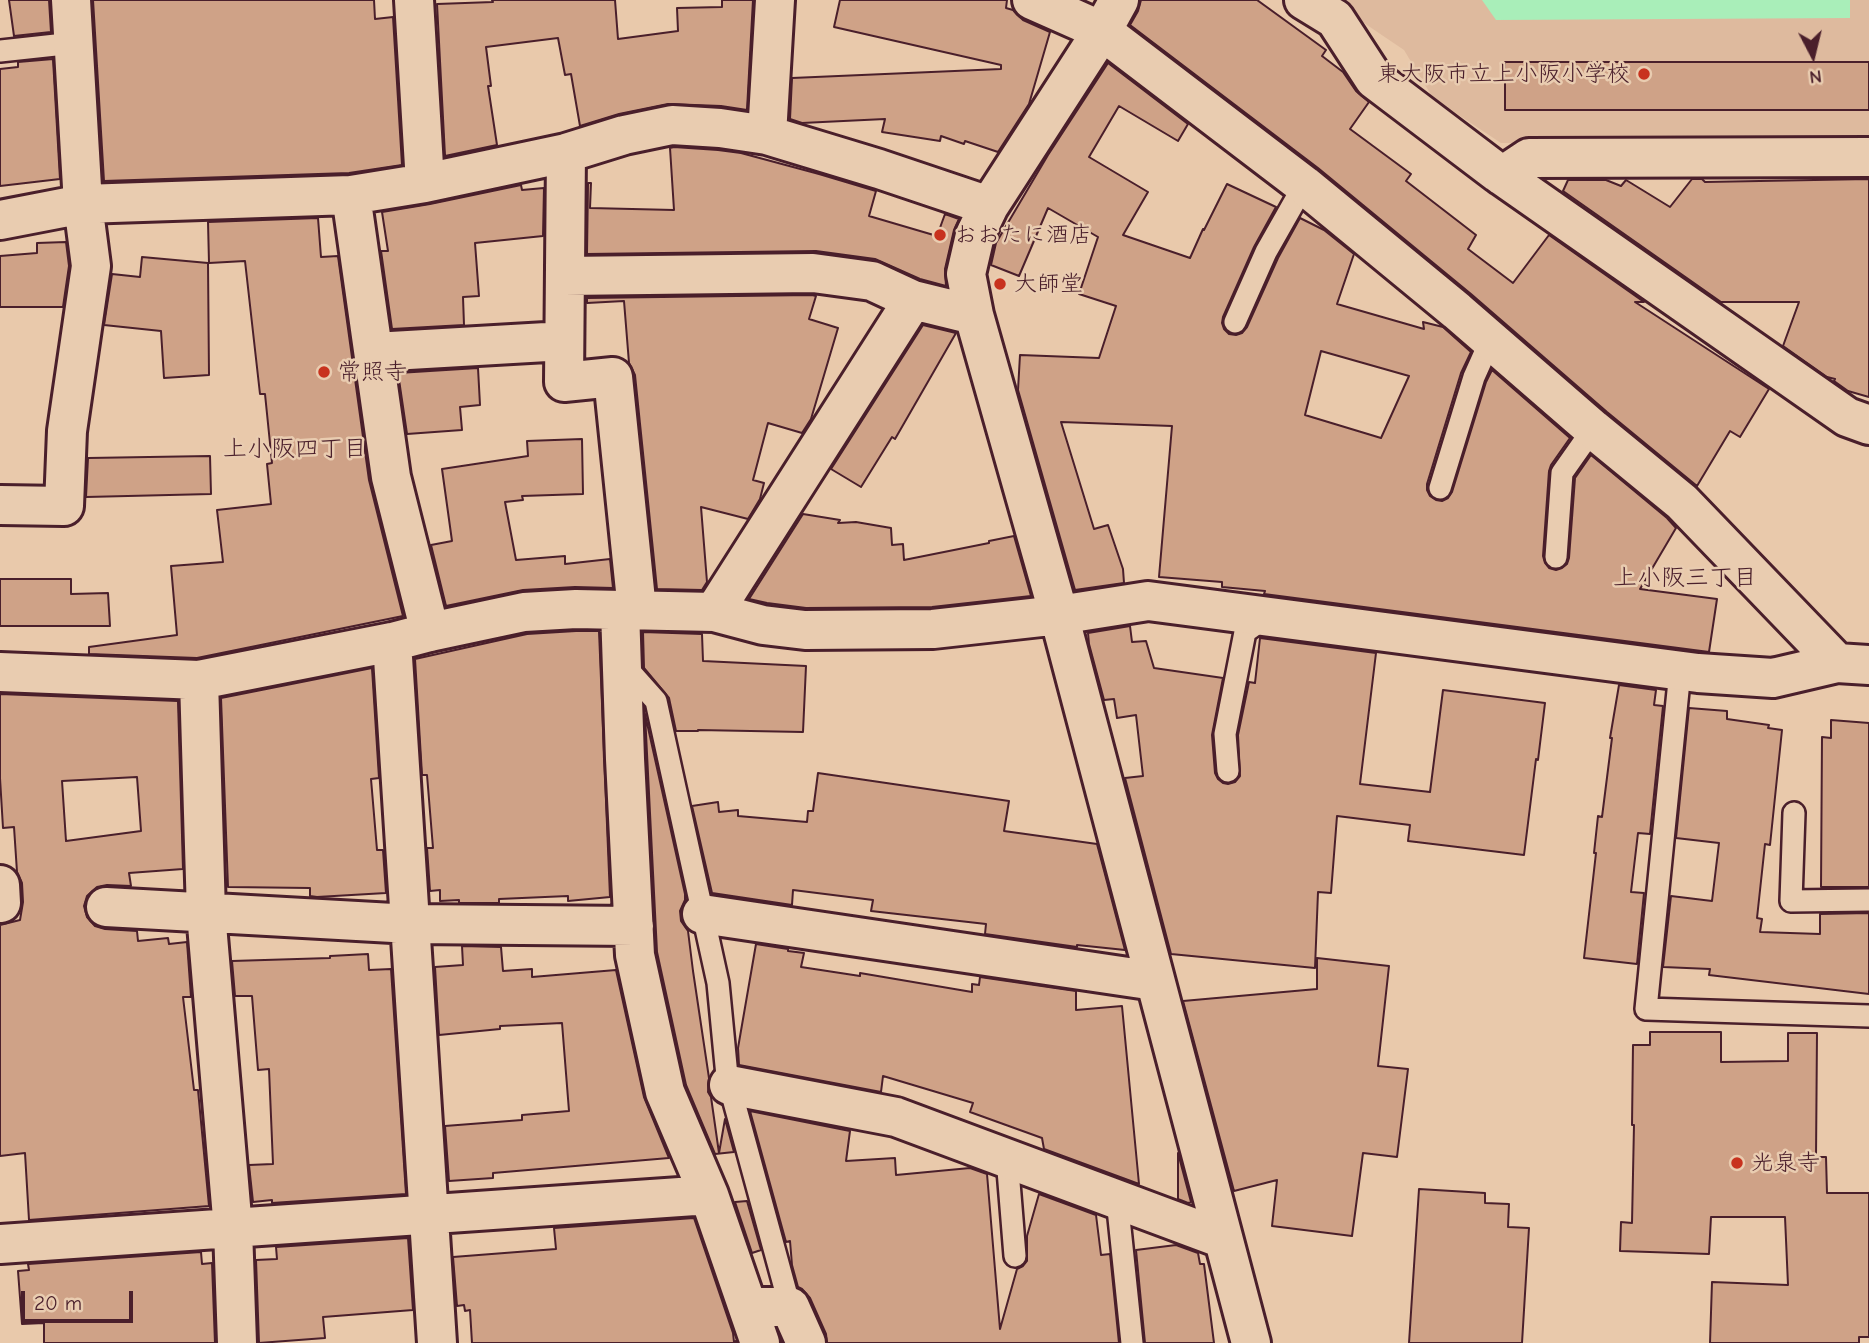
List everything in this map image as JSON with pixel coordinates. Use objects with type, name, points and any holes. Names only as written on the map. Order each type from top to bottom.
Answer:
[{"type":"street","points":[[0,505],[64,506],[67,431],[91,266],[83,204],[71,0]]},
{"type":"street","points":[[414,0],[425,183]]},
{"type":"street","points":[[767,135],[775,0]]},
{"type":"street","points":[[1032,0],[1110,15],[1304,185],[1491,339],[1593,429],[1682,502],[1853,664]]},
{"type":"street","points":[[1304,0],[1335,19],[1374,79],[1502,176],[1847,417],[1869,425]]},
{"type":"street","points":[[1110,15],[989,206],[975,235],[965,274],[974,315],[1059,615],[1251,1343]]},
{"type":"street","points":[[0,220],[83,204],[351,195],[425,183],[566,153],[624,135],[672,125],[767,135],[989,206]]},
{"type":"street","points":[[566,153],[564,382],[613,377],[629,610],[622,663],[635,955],[665,1091],[709,1195],[760,1343]]},
{"type":"street","points":[[1502,176],[1529,158],[1869,157]]},
{"type":"street","points":[[351,195],[391,477],[430,632]]},
{"type":"street","points":[[565,276],[813,274],[873,281],[913,300],[974,315]]},
{"type":"street","points":[[714,612],[913,300]]},
{"type":"street","points":[[374,352],[564,341]]},
{"type":"street","points":[[0,672],[199,680],[392,642],[524,612],[576,609],[714,612],[763,625],[805,630],[933,629],[1059,615],[1148,601],[1681,671],[1773,678],[1853,664]]},
{"type":"street","points":[[392,642],[437,1343]]},
{"type":"street","points":[[199,680],[205,912],[233,1229],[237,1343]]},
{"type":"street","points":[[0,885],[0,903]]},
{"type":"street","points":[[106,907],[411,924],[634,926]]},
{"type":"street","points":[[702,914],[1155,981]]},
{"type":"street","points":[[729,1085],[896,1117],[1223,1239]]},
{"type":"street","points":[[0,1244],[709,1195]]},
{"type":"street","points":[[748,1307],[790,1307],[806,1343]]},
{"type":"lane","points":[[0,51],[74,43]]},
{"type":"lane","points":[[1235,322],[1266,252],[1304,185]]},
{"type":"lane","points":[[1440,488],[1474,377],[1491,339]]},
{"type":"lane","points":[[1556,557],[1562,473],[1593,429]]},
{"type":"lane","points":[[1228,771],[1225,734],[1245,632],[1268,616]]},
{"type":"lane","points":[[622,663],[656,701],[718,983],[729,1085],[790,1307]]},
{"type":"lane","points":[[1681,671],[1646,1009],[1869,1016]]},
{"type":"lane","points":[[1794,813],[1791,901],[1869,900]]},
{"type":"lane","points":[[1007,1158],[1014,1256]]},
{"type":"lane","points":[[1117,1199],[1132,1343]]},
{"type":"shaded area","name":"東大阪市立上小阪小学校","points":[[1330,0],[1869,0],[1869,142],[1501,143],[1433,98],[1404,50]]},
{"type":"green space","points":[[1482,0],[1850,0],[1850,18],[1496,20]]},
{"type":"building","points":[[9,0],[49,0],[51,32],[14,36]]},
{"type":"building","points":[[93,0],[374,0],[375,19],[393,17],[402,165],[349,173],[104,181]]},
{"type":"building","points":[[492,0],[615,0],[618,39],[678,31],[677,8],[722,7],[722,0],[753,0],[747,110],[668,104],[619,114],[580,126],[571,74],[565,75],[558,38],[486,47],[491,86],[488,86],[497,145],[445,156],[437,4],[493,2]]},
{"type":"building","points":[[840,0],[1007,0],[1006,8],[1013,10],[1023,20],[1050,32],[1029,104],[998,152],[941,136],[940,141],[882,132],[885,119],[802,123],[790,119],[792,78],[1001,69],[1001,65],[834,27]]},
{"type":"building","points":[[1141,0],[1257,0],[1326,50],[1322,56],[1343,72],[1356,91],[1369,102],[1350,129],[1411,174],[1406,181],[1476,235],[1468,249],[1513,283],[1549,235],[1644,302],[1635,302],[1769,389],[1740,437],[1730,431],[1697,486],[1318,168],[1130,25]]},
{"type":"building","points":[[53,59],[60,179],[0,186],[0,69],[18,67],[18,62]]},
{"type":"building","points":[[1505,62],[1869,62],[1869,110],[1505,110]]},
{"type":"building","points":[[1108,63],[1188,124],[1178,141],[1119,106],[1089,157],[1148,192],[1123,235],[1190,258],[1227,184],[1276,207],[1254,247],[1223,317],[1224,329],[1229,334],[1236,335],[1247,327],[1278,258],[1300,218],[1324,230],[1354,254],[1337,304],[1424,329],[1423,322],[1443,327],[1471,352],[1461,373],[1427,484],[1430,496],[1442,501],[1452,492],[1492,370],[1570,438],[1549,471],[1543,556],[1545,563],[1556,570],[1567,564],[1575,478],[1591,455],[1676,528],[1640,589],[1717,599],[1709,652],[1264,594],[1265,591],[1222,587],[1222,582],[1159,577],[1172,426],[1061,422],[1094,529],[1108,525],[1123,569],[1124,583],[1075,590],[1018,390],[1020,355],[1099,358],[1116,306],[1079,294],[1098,237],[1048,208],[1019,276],[991,265],[996,243],[1048,155]],"holes":[[[1321,351],[1409,376],[1381,438],[1305,415]]]},
{"type":"building","points":[[670,148],[741,153],[876,191],[869,216],[937,236],[945,214],[959,219],[945,269],[946,286],[920,279],[875,259],[816,251],[587,254],[588,183],[591,183],[590,208],[674,210]]},
{"type":"building","points":[[1692,179],[1702,179],[1705,182],[1869,179],[1869,397],[1848,391],[1834,381],[1835,379],[1827,377],[1783,346],[1799,302],[1721,302],[1563,191],[1568,180],[1606,180],[1621,186],[1626,180],[1670,207]]},
{"type":"building","points":[[521,185],[522,190],[544,188],[543,236],[475,243],[479,296],[463,297],[464,325],[392,329],[381,251],[388,251],[382,212]]},
{"type":"building","points":[[318,218],[321,257],[338,256],[369,480],[403,616],[197,658],[89,654],[89,647],[177,635],[171,566],[223,562],[217,510],[271,504],[267,464],[272,463],[265,394],[260,394],[245,261],[209,263],[208,222]]},
{"type":"building","points":[[66,242],[69,266],[63,307],[0,307],[0,256],[37,253],[37,243]]},
{"type":"building","points":[[142,257],[208,263],[209,375],[164,378],[161,331],[104,325],[112,274],[140,277]]},
{"type":"building","points":[[816,296],[809,319],[838,328],[811,419],[802,433],[768,423],[753,480],[764,483],[760,499],[748,519],[701,507],[707,582],[702,590],[657,589],[635,375],[629,363],[624,301],[587,303],[587,298]]},
{"type":"building","points":[[923,325],[956,333],[895,439],[892,437],[861,487],[831,469]]},
{"type":"building","points":[[478,368],[480,405],[460,407],[462,430],[407,434],[398,373]]},
{"type":"building","points":[[582,439],[583,494],[522,496],[523,500],[505,502],[516,560],[565,556],[565,564],[610,559],[613,588],[523,590],[446,606],[431,545],[452,541],[442,469],[528,456],[527,441]]},
{"type":"building","points":[[210,456],[211,494],[86,497],[88,458]]},
{"type":"building","points":[[803,514],[840,520],[838,523],[856,522],[891,528],[892,545],[903,544],[904,560],[1014,536],[1031,596],[932,607],[806,608],[749,599]]},
{"type":"building","points":[[0,579],[71,579],[71,594],[108,593],[110,626],[0,626]]},
{"type":"building","points":[[1130,626],[1132,642],[1146,641],[1154,668],[1223,678],[1212,735],[1215,773],[1218,779],[1228,784],[1235,782],[1240,776],[1238,735],[1249,682],[1255,683],[1260,638],[1376,653],[1360,784],[1430,792],[1443,690],[1545,703],[1524,855],[1408,841],[1410,825],[1337,816],[1331,893],[1318,892],[1315,968],[1171,954],[1125,778],[1143,776],[1136,715],[1117,718],[1114,699],[1104,700],[1089,644],[1088,633]]},
{"type":"building","points":[[599,631],[610,897],[568,901],[568,896],[499,899],[499,903],[440,901],[440,890],[430,891],[427,848],[433,848],[427,775],[422,775],[415,659],[527,634]]},
{"type":"building","points":[[643,632],[702,634],[703,661],[806,666],[803,732],[676,731],[669,698],[644,668]]},
{"type":"building","points":[[372,668],[379,778],[371,779],[377,850],[383,850],[386,893],[317,897],[310,896],[310,888],[228,887],[221,698]]},
{"type":"building","points":[[1619,685],[1656,690],[1654,705],[1663,706],[1650,834],[1638,833],[1631,892],[1644,893],[1637,964],[1584,958],[1598,816],[1602,817],[1610,738]]},
{"type":"building","points":[[0,694],[178,701],[183,869],[129,873],[131,886],[97,887],[87,896],[84,906],[87,917],[95,926],[137,931],[138,941],[168,938],[169,944],[187,942],[191,997],[183,997],[194,1090],[198,1090],[209,1206],[29,1220],[25,1153],[0,1156],[0,925],[20,920],[23,902],[22,883],[17,872],[14,827],[3,828]],"holes":[[[137,777],[141,831],[66,841],[62,781]]]},
{"type":"building","points":[[1689,708],[1727,711],[1727,719],[1769,725],[1768,728],[1782,730],[1770,845],[1765,844],[1757,918],[1762,919],[1760,932],[1820,934],[1820,914],[1869,913],[1869,994],[1709,975],[1710,969],[1663,967],[1671,896],[1712,901],[1719,843],[1676,838]]},
{"type":"building","points":[[645,714],[685,894],[680,911],[681,921],[688,931],[709,1078],[708,1092],[719,1153],[725,1119],[734,1152],[715,1154],[686,1085],[657,952]]},
{"type":"building","points":[[1831,720],[1869,723],[1869,887],[1821,887],[1822,737],[1831,738]]},
{"type":"building","points":[[818,773],[1009,801],[1004,831],[1097,844],[1125,950],[1077,947],[985,934],[986,924],[871,911],[873,900],[793,890],[792,905],[712,893],[692,806],[718,802],[719,812],[738,810],[738,816],[807,822],[808,811],[813,811]]},
{"type":"building","points":[[756,944],[804,953],[801,967],[860,976],[860,973],[972,992],[972,984],[979,985],[980,977],[1076,991],[1076,1010],[1122,1006],[1139,1184],[1044,1149],[1042,1138],[970,1112],[973,1103],[883,1076],[881,1092],[739,1065],[738,1048]]},
{"type":"building","points":[[462,946],[501,947],[503,971],[532,969],[532,977],[616,970],[644,1097],[669,1158],[493,1173],[493,1178],[449,1181],[445,1126],[522,1120],[522,1115],[569,1111],[562,1023],[500,1026],[500,1029],[439,1035],[435,967],[463,965]]},
{"type":"building","points":[[368,954],[369,970],[391,969],[406,1194],[253,1202],[249,1165],[273,1164],[269,1069],[258,1070],[252,996],[235,996],[232,961]]},
{"type":"building","points":[[1317,958],[1389,966],[1378,1066],[1408,1069],[1397,1157],[1363,1153],[1352,1236],[1272,1226],[1277,1180],[1234,1191],[1183,1001],[1317,989]]},
{"type":"building","points":[[1650,1032],[1721,1032],[1721,1062],[1788,1061],[1788,1033],[1817,1033],[1816,1157],[1826,1157],[1827,1193],[1869,1193],[1869,1337],[1859,1337],[1859,1343],[1710,1343],[1712,1282],[1788,1285],[1785,1217],[1711,1217],[1709,1254],[1620,1251],[1621,1222],[1632,1223],[1633,1045],[1650,1045]]},
{"type":"building","points":[[750,1111],[850,1131],[846,1161],[895,1158],[896,1175],[970,1168],[987,1174],[1000,1329],[1017,1269],[1027,1261],[1027,1236],[1039,1194],[1096,1215],[1101,1255],[1110,1254],[1119,1343],[827,1343],[826,1334],[810,1298],[798,1287],[792,1265],[790,1241],[786,1242]]},
{"type":"building","points":[[1178,1153],[1191,1202],[1188,1203],[1178,1199]]},
{"type":"building","points":[[1419,1189],[1485,1193],[1485,1203],[1509,1204],[1508,1227],[1529,1228],[1522,1343],[1409,1343]]},
{"type":"building","points":[[747,1201],[761,1250],[752,1253],[735,1202]]},
{"type":"building","points":[[694,1218],[734,1342],[737,1343],[472,1343],[470,1310],[465,1311],[464,1305],[457,1306],[453,1257],[556,1249],[554,1228]]},
{"type":"building","points":[[408,1238],[413,1310],[323,1317],[325,1338],[259,1343],[256,1260],[277,1259],[276,1247]]},
{"type":"building","points":[[1176,1245],[1198,1253],[1200,1264],[1204,1264],[1214,1343],[1145,1343],[1136,1250]]},
{"type":"building","points":[[201,1252],[202,1264],[212,1263],[215,1343],[44,1343],[44,1323],[22,1324],[18,1271],[29,1270],[28,1264]]},
{"type":"place","name":"東大阪市立上小阪小学校","points":[[1644,74]]},
{"type":"place","name":"おおたに酒店","points":[[940,235]]},
{"type":"place","name":"大師堂","points":[[1000,284]]},
{"type":"place","name":"常照寺","points":[[324,372]]},
{"type":"place","name":"光泉寺","points":[[1737,1163]]},
{"type":"district","name":"上小阪四丁目","points":[[295,449]]},
{"type":"district","name":"上小阪三丁目","points":[[1685,578]]}]
